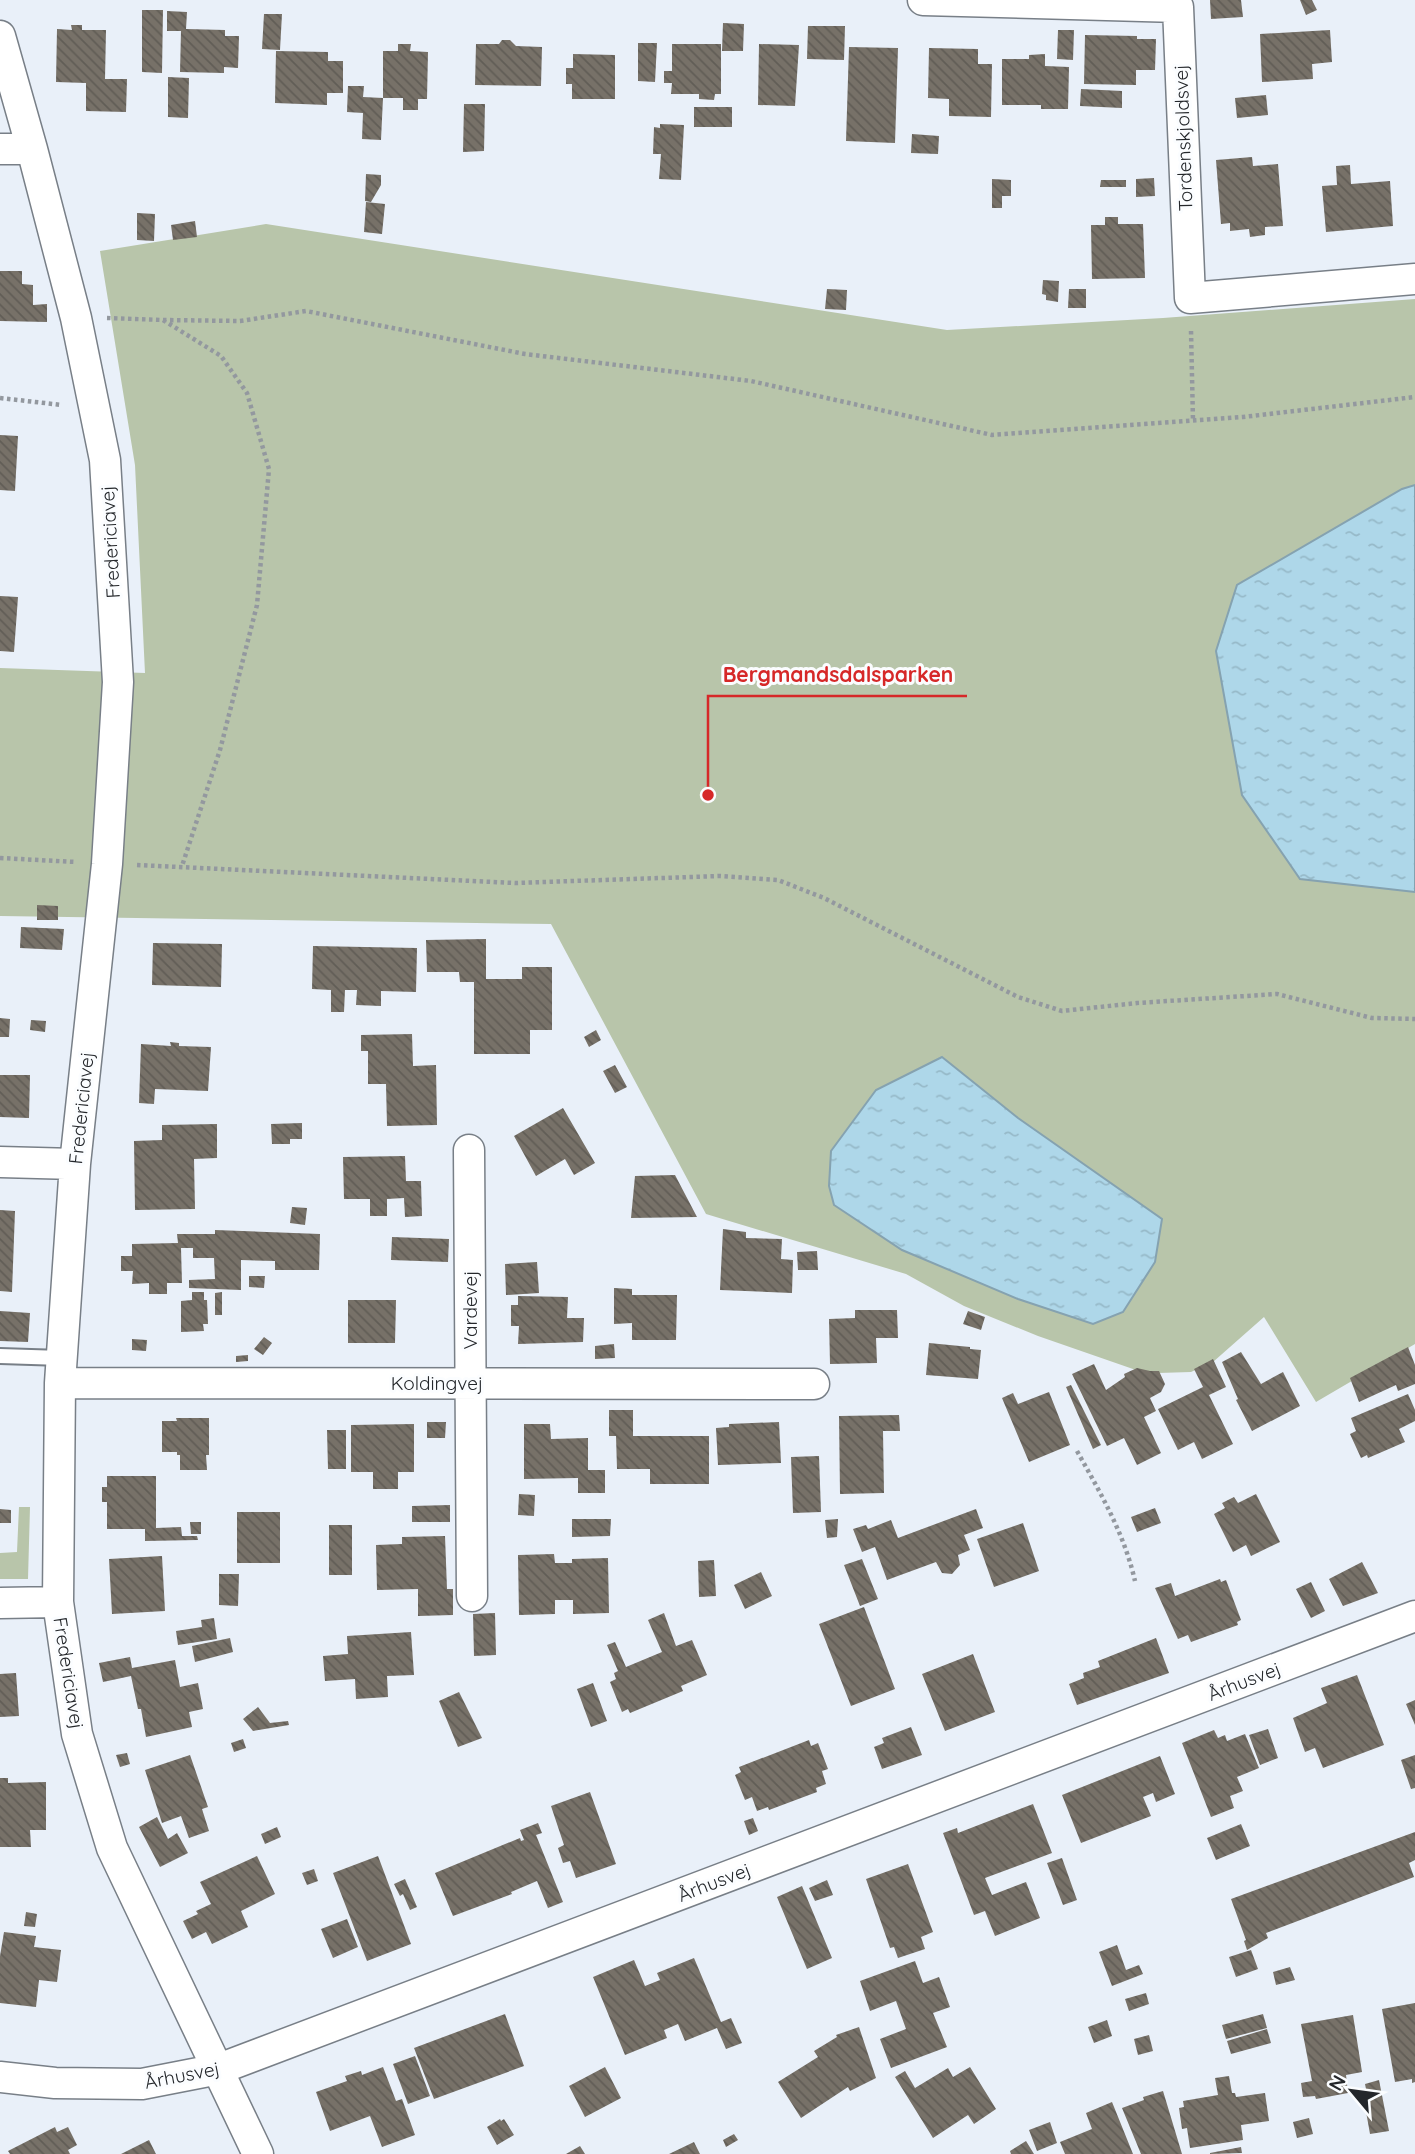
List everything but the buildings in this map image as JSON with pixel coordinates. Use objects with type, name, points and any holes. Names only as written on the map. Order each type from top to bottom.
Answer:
[{"type":"street","name":"Tordenskjoldsvej","points":[[923,0],[1178,7],[1190,298],[1415,279]]},
{"type":"street","name":"Fredericiavej","points":[[0,36],[76,317],[105,460],[118,682],[107,864],[75,1164],[61,1371],[58,1601],[77,1734],[112,1848],[258,2154]]},
{"type":"street","points":[[0,149],[32,149]]},
{"type":"street","name":"Vardevej","points":[[469,1150],[472,1596]]},
{"type":"street","points":[[0,1162],[75,1164]]},
{"type":"street","name":"Koldingvej","points":[[61,1371],[471,1383],[814,1384]]},
{"type":"street","points":[[0,1603],[58,1601]]},
{"type":"street","name":"Århusvej","points":[[0,2077],[55,2083],[142,2084],[219,2070],[1415,1616]]},
{"type":"lane","points":[[0,1356],[61,1371]]},
{"type":"path","points":[[76,317],[240,321],[306,311],[525,354],[751,381],[992,435],[1243,418],[1415,397]]},
{"type":"path","points":[[163,320],[221,356],[247,393],[269,469],[257,606],[220,750],[182,866]]},
{"type":"path","points":[[1191,335],[1193,421]]},
{"type":"path","points":[[0,398],[95,408]]},
{"type":"path","points":[[0,858],[515,883],[720,876],[778,880],[824,898],[1018,997],[1062,1012],[1137,1003],[1277,994],[1372,1018],[1415,1019]]},
{"type":"path","points":[[1077,1451],[1128,1550],[1135,1581]]},
{"type":"green space","points":[[266,224],[947,330],[1163,318],[1415,299],[1415,1344],[1316,1402],[1264,1317],[1213,1362],[1191,1372],[1158,1373],[1133,1369],[1038,1336],[964,1306],[906,1274],[706,1214],[551,924],[0,916],[0,668],[145,673],[135,465],[100,251]]},
{"type":"green space","points":[[19,1507],[30,1507],[28,1579],[0,1579],[0,1553],[17,1552]]},
{"type":"water","points":[[1415,485],[1415,892],[1300,879],[1242,795],[1216,651],[1237,585],[1402,489]]},
{"type":"water","points":[[942,1057],[1018,1118],[1162,1219],[1155,1262],[1123,1312],[1093,1324],[1018,1299],[902,1250],[834,1205],[829,1186],[831,1151],[876,1090]]},
{"type":"place","name":"Bergmandsdalsparken","points":[[708,795]]}]
